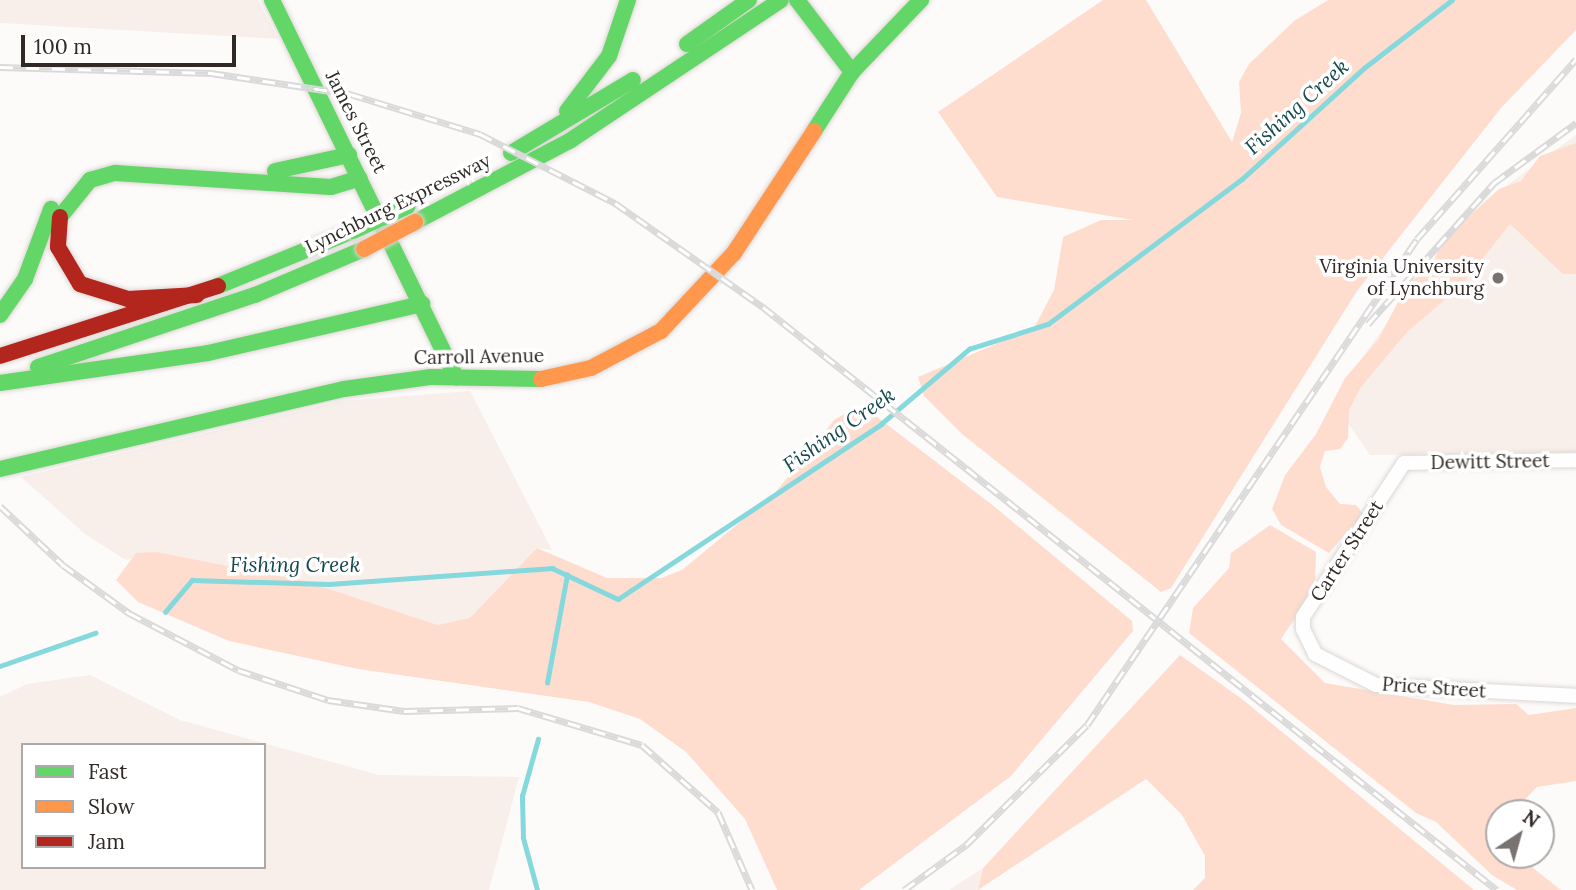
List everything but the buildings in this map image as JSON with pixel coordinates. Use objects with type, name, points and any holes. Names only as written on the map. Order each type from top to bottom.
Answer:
[{"type":"main road","name":"James Street","points":[[272,0],[456,377]]},
{"type":"main road","points":[[546,134],[609,55],[628,0]]},
{"type":"main road","name":"Lynchburg Expressway","points":[[0,356],[197,295],[353,232],[408,206],[546,134],[749,0]]},
{"type":"main road","name":"Lynchburg Expressway","points":[[0,377],[145,334],[364,249],[571,140],[781,0]]},
{"type":"main road","points":[[797,0],[852,72]]},
{"type":"main road","name":"Carroll Avenue","points":[[0,469],[344,389],[456,377],[561,376],[591,368],[661,331],[734,253],[852,72],[921,0]]},
{"type":"main road","points":[[0,315],[25,279],[54,200],[83,169],[124,160],[289,172],[349,155]]},
{"type":"main road","points":[[197,295],[128,299],[80,284],[58,247],[64,208],[90,180],[115,173],[331,187],[360,178]]},
{"type":"main road","points":[[0,383],[208,353],[422,304]]},
{"type":"street","name":"Dewitt Street","points":[[1404,463],[1576,460]]},
{"type":"street","name":"Carter Street","points":[[1306,642],[1303,617],[1404,463]]},
{"type":"street","name":"Price Street","points":[[1306,642],[1334,668],[1376,685],[1576,696]]},
{"type":"shaded area","points":[[0,0],[258,0],[278,39],[0,23]]},
{"type":"shaded area","points":[[1103,0],[1146,0],[1232,142],[1241,113],[1239,82],[1249,64],[1294,21],[1328,0],[1576,0],[1576,30],[1501,108],[1357,291],[1171,588],[1161,592],[962,434],[924,396],[918,377],[1034,328],[1054,290],[1063,237],[1101,220],[1133,220],[997,197],[938,112]]},
{"type":"shaded area","name":"Virginia University of Lynchburg","points":[[1576,135],[1576,453],[1370,455],[1334,403],[1362,358],[1437,254],[1484,202]]},
{"type":"shaded area","points":[[1576,143],[1576,274],[1563,274],[1510,224],[1461,286],[1408,331],[1361,387],[1349,410],[1348,438],[1340,449],[1325,451],[1320,467],[1326,487],[1340,504],[1356,505],[1363,514],[1329,553],[1281,525],[1272,509],[1285,475],[1316,434],[1345,378],[1378,340],[1408,283],[1432,267],[1441,242],[1499,189],[1521,181],[1540,156]]},
{"type":"shaded area","points":[[470,391],[552,550],[537,548],[470,619],[438,625],[305,581],[157,552],[126,560],[85,534],[21,477],[342,401]]},
{"type":"shaded area","points":[[853,409],[872,413],[995,507],[1132,621],[1133,631],[1011,776],[859,890],[777,890],[745,819],[686,752],[640,719],[589,702],[358,669],[229,641],[138,602],[116,580],[136,553],[157,552],[305,581],[438,625],[470,618],[537,548],[607,578],[661,578],[682,570],[774,494],[834,420]]},
{"type":"shaded area","points":[[1270,525],[1316,552],[1315,589],[1281,639],[1325,683],[1454,705],[1516,704],[1529,715],[1576,708],[1576,781],[1537,787],[1525,799],[1485,799],[1485,868],[1436,822],[1416,813],[1189,633],[1193,608],[1229,568],[1231,553]]},
{"type":"shaded area","points":[[1180,655],[1242,699],[1474,890],[1193,890],[1205,878],[1205,856],[1182,815],[1146,779],[978,890],[983,868]]},
{"type":"shaded area","points":[[90,675],[180,720],[263,743],[21,743],[21,869],[266,869],[266,744],[379,775],[519,777],[489,890],[0,890],[0,697],[27,684]]},
{"type":"shaded area","points":[[983,868],[978,890],[949,890]]},
{"type":"shaded area","points":[[1486,869],[1534,869],[1561,890],[1517,890]]},
{"type":"waterway","name":"Fishing Creek","points":[[165,612],[192,580],[329,584],[552,568],[618,599],[881,424],[969,349],[1048,324],[1242,179],[1364,68],[1452,0]]},
{"type":"waterway","points":[[547,683],[567,575]]},
{"type":"waterway","name":"Fishing Creek","points":[[0,666],[95,633]]},
{"type":"waterway","points":[[537,890],[523,838],[522,796],[538,739]]},
{"type":"railway","points":[[904,890],[966,845],[1087,725],[1417,239],[1576,59]]},
{"type":"railway","points":[[0,67],[211,73],[350,94],[480,134],[615,203],[763,307],[1497,890]]},
{"type":"railway","points":[[1368,324],[1494,183],[1576,123]]},
{"type":"railway","points":[[0,506],[63,565],[129,613],[238,670],[328,700],[404,711],[518,708],[642,745],[718,812],[752,890]]},
{"type":"traffic: fast","points":[[272,0],[456,377]]},
{"type":"traffic: fast","points":[[567,111],[609,56],[628,0]]},
{"type":"traffic: fast","points":[[687,44],[749,0]]},
{"type":"traffic: fast","points":[[415,222],[571,140],[781,0]]},
{"type":"traffic: fast","points":[[797,0],[852,72]]},
{"type":"traffic: fast","points":[[814,131],[852,72],[921,0]]},
{"type":"traffic: fast","points":[[511,153],[633,80]]},
{"type":"traffic: fast","points":[[275,171],[349,155]]},
{"type":"traffic: fast","points":[[60,217],[90,180],[115,173],[331,187],[360,178]]},
{"type":"traffic: fast","points":[[353,231],[408,206]]},
{"type":"traffic: fast","points":[[0,315],[25,279],[51,209]]},
{"type":"traffic: fast","points":[[218,286],[353,231]]},
{"type":"traffic: fast","points":[[38,367],[255,295],[364,249]]},
{"type":"traffic: fast","points":[[0,383],[208,353],[422,304]]},
{"type":"traffic: fast","points":[[0,469],[344,389],[431,377],[541,379]]},
{"type":"traffic: slow","points":[[541,379],[591,368],[661,331],[734,253],[814,131]]},
{"type":"traffic: slow","points":[[364,249],[415,222]]},
{"type":"traffic: jam","points":[[60,217],[58,247],[80,284],[128,299],[197,295]]},
{"type":"traffic: jam","points":[[0,356],[218,286]]},
{"type":"place","name":"Virginia University of Lynchburg","points":[[1498,278]]}]
